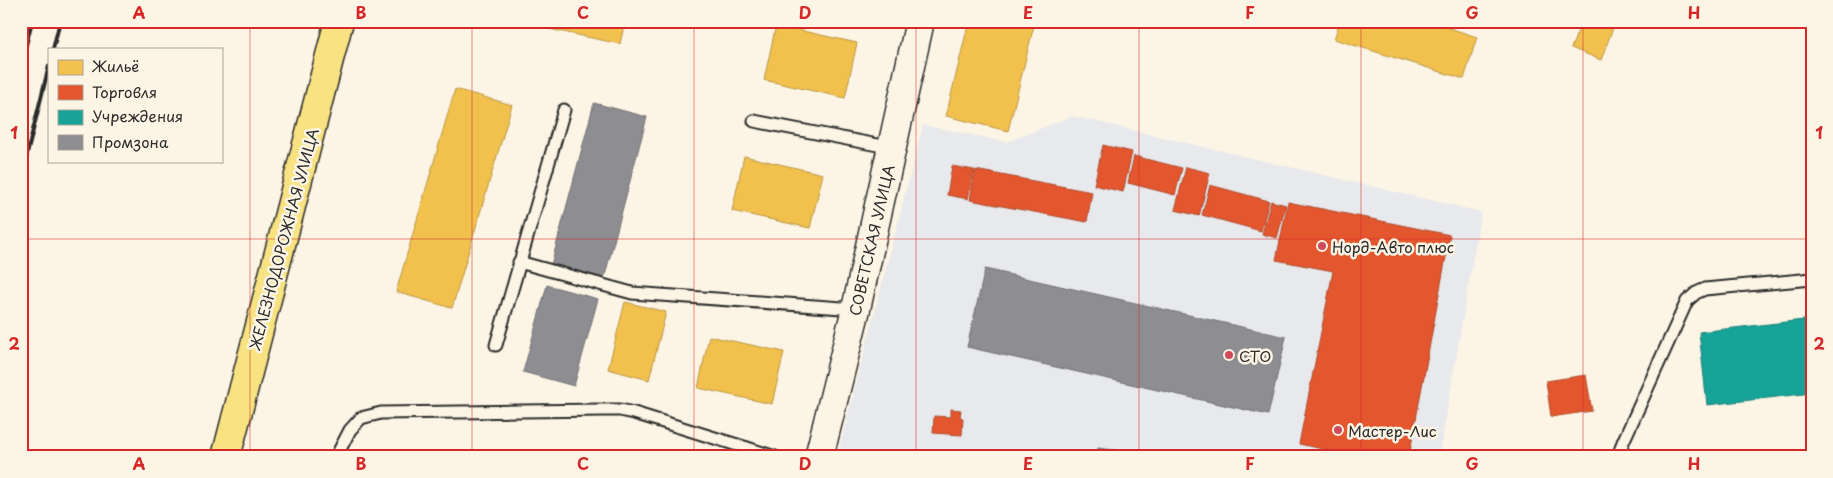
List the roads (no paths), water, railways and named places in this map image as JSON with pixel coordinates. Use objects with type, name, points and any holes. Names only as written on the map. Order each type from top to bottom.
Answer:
[{"type":"main road","name":"ЖЕЛЕЗНОДОРОЖНАЯ УЛИЦА","points":[[226,457],[340,21]]},
{"type":"street","name":"СОВЕТСКАЯ УЛИЦА","points":[[819,457],[856,308],[920,21]]},
{"type":"lane","points":[[496,345],[564,110]]},
{"type":"lane","points":[[754,121],[893,148]]},
{"type":"lane","points":[[519,262],[632,293],[856,308]]},
{"type":"lane","points":[[1618,457],[1687,301],[1696,293],[1705,290],[1812,280]]},
{"type":"lane","points":[[336,457],[350,430],[361,418],[381,412],[620,410],[634,413],[746,452],[776,457]]},
{"type":"railway","points":[[21,65],[32,21]]},
{"type":"railway","points":[[53,48],[60,21]]},
{"type":"railway","points":[[21,178],[48,70]]},
{"type":"place","name":"Норд-Авто плюс","points":[[1322,246]]},
{"type":"place","name":"СТО","points":[[1229,355]]},
{"type":"place","name":"Мастер-Лис","points":[[1338,430]]}]
